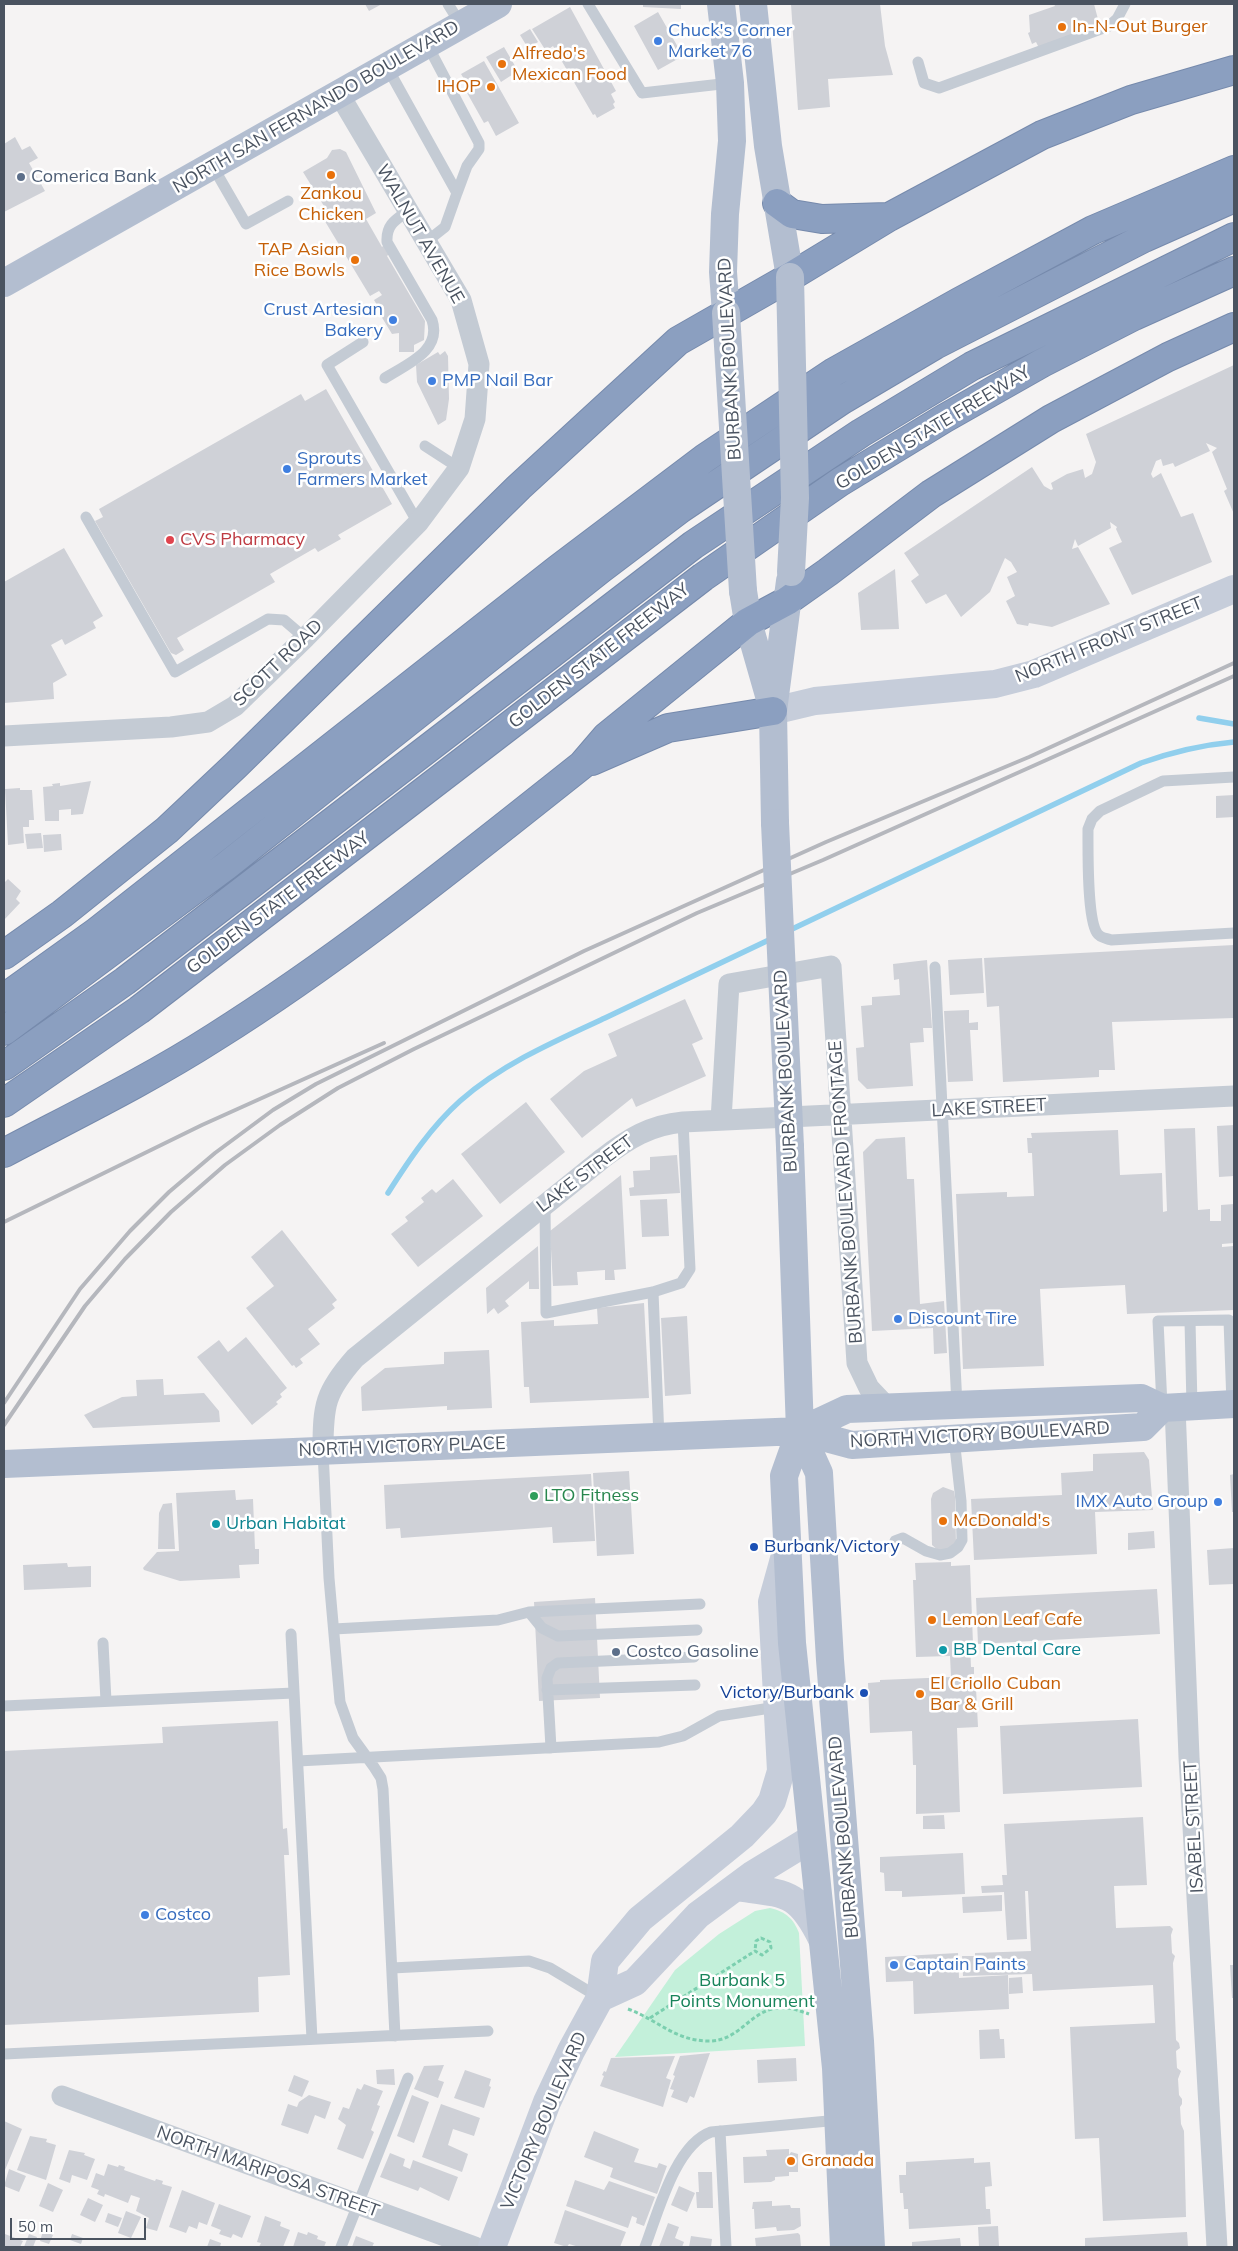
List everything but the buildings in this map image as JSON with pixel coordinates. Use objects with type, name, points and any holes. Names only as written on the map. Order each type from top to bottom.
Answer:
[{"type":"highway","points":[[4,955],[62,914],[167,830],[236,765],[366,635],[582,429],[678,341],[790,277],[889,217],[1042,135],[1131,100],[1234,70]]},
{"type":"highway","points":[[4,998],[95,933],[558,569],[705,458],[834,372],[959,302],[1093,230],[1234,170]]},
{"type":"highway","points":[[4,1031],[226,866],[602,568],[696,498],[842,400],[935,346],[1144,238],[1234,198]]},
{"type":"highway","points":[[777,203],[792,214],[822,219],[889,217]]},
{"type":"highway","points":[[4,1066],[133,976],[693,546],[861,433],[972,366],[1234,236]]},
{"type":"highway","name":"GOLDEN STATE FREEWAY","points":[[4,1103],[139,1010],[703,576],[840,482],[945,418],[1042,363],[1134,316],[1234,271]]},
{"type":"highway","points":[[4,1153],[172,1063],[240,1021],[351,946],[582,766],[606,737],[748,622],[787,600],[828,572],[932,494],[1051,419],[1168,357],[1234,327]]},
{"type":"highway","points":[[582,766],[668,728],[773,710]]},
{"type":"main road","name":"NORTH SAN FERNANDO BOULEVARD","points":[[4,283],[428,44],[454,14],[498,4]]},
{"type":"main road","name":"BURBANK BOULEVARD","points":[[721,4],[730,83],[732,141],[725,214],[724,262],[744,591],[748,622],[773,710]]},
{"type":"main road","name":"BURBANK BOULEVARD","points":[[753,4],[768,146],[790,277],[795,498],[791,572],[773,710],[773,779],[790,1147],[800,1431],[784,1476],[792,1643],[831,2020],[839,2120],[844,2247]]},
{"type":"main road","name":"NORTH FRONT STREET","points":[[773,710],[815,701],[986,686],[1034,674],[1234,589]]},
{"type":"main road","name":"NORTH VICTORY BOULEVARD","points":[[800,1431],[847,1409],[1141,1398],[1176,1407],[1233,1404]]},
{"type":"main road","name":"NORTH VICTORY BOULEVARD","points":[[800,1431],[852,1445],[1143,1427],[1176,1407]]},
{"type":"main road","name":"BURBANK BOULEVARD","points":[[800,1431],[819,1474],[842,1819],[861,2059],[872,2247]]},
{"type":"main road","name":"NORTH VICTORY PLACE","points":[[4,1464],[323,1449],[659,1438],[800,1431]]},
{"type":"main road","name":"VICTORY BOULEVARD","points":[[492,2247],[552,2092],[571,2051],[600,1998],[605,1961],[640,1919],[753,1826],[772,1801],[781,1771],[772,1602],[787,1548]]},
{"type":"main road","points":[[600,1998],[635,1982],[698,1915],[736,1887],[842,1819]]},
{"type":"main road","points":[[736,1887],[789,1896],[799,1902],[813,1921],[822,1939]]},
{"type":"street","name":"WALNUT AVENUE","points":[[339,94],[461,300],[479,364],[475,420],[459,468]]},
{"type":"street","name":"SCOTT ROAD","points":[[4,736],[171,727],[208,722],[235,706],[305,638],[418,523],[459,468]]},
{"type":"street","name":"BURBANK BOULEVARD FRONTAGE","points":[[721,1120],[729,984],[831,966],[857,1363],[869,1388],[887,1407]]},
{"type":"street","name":"LAKE STREET","points":[[323,1449],[323,1414],[327,1399],[334,1384],[355,1358],[545,1203],[623,1143],[641,1132],[656,1126],[683,1122],[721,1120],[842,1116],[1234,1096]]},
{"type":"street","name":"ISABEL STREET","points":[[1176,1407],[1189,1757],[1217,2247]]},
{"type":"street","name":"NORTH MARIPOSA STREET","points":[[62,2096],[475,2247]]},
{"type":"lane","points":[[588,4],[642,93],[730,83]]},
{"type":"lane","points":[[918,62],[924,83],[939,88],[1109,26],[1117,19],[1125,4]]},
{"type":"lane","points":[[426,242],[445,227],[467,166],[478,149],[479,143],[428,44]]},
{"type":"lane","points":[[387,67],[457,193]]},
{"type":"lane","points":[[212,165],[246,224],[288,201]]},
{"type":"lane","points":[[385,378],[428,350],[433,341],[435,329],[432,320],[387,242],[386,232],[392,222],[408,211]]},
{"type":"lane","points":[[363,342],[327,365],[418,523]]},
{"type":"lane","points":[[425,446],[459,468]]},
{"type":"lane","points":[[86,517],[175,672],[268,619],[284,620],[305,638]]},
{"type":"lane","points":[[1234,777],[1163,781],[1100,810],[1092,819],[1088,829],[1089,894],[1095,931],[1099,936],[1111,940],[1234,933]]},
{"type":"lane","points":[[935,967],[957,1404]]},
{"type":"lane","points":[[545,1203],[546,1313],[653,1292],[681,1283],[690,1269],[683,1122]]},
{"type":"lane","points":[[653,1292],[659,1438]]},
{"type":"lane","points":[[1176,1407],[1158,1321],[1229,1320],[1233,1404]]},
{"type":"lane","points":[[1176,1407],[1190,1321]]},
{"type":"lane","points":[[895,1541],[903,1538],[926,1551],[940,1555],[950,1554],[958,1547],[962,1540],[961,1502],[954,1438]]},
{"type":"lane","points":[[323,1449],[338,1689],[343,1714],[353,1738],[381,1778],[383,1789],[395,2036]]},
{"type":"lane","points":[[334,1629],[498,1620],[529,1612],[700,1604]]},
{"type":"lane","points":[[529,1612],[542,1628],[558,1636],[697,1630]]},
{"type":"lane","points":[[291,1634],[312,2040]]},
{"type":"lane","points":[[103,1643],[106,1701]]},
{"type":"lane","points":[[551,1748],[547,1690],[548,1672],[558,1663],[694,1657]]},
{"type":"lane","points":[[547,1690],[694,1685]]},
{"type":"lane","points":[[4,1706],[294,1692]]},
{"type":"lane","points":[[298,1761],[665,1741],[683,1736],[719,1716],[777,1708]]},
{"type":"lane","points":[[392,1968],[529,1961],[550,1968],[600,1998]]},
{"type":"lane","points":[[4,2054],[488,2031]]},
{"type":"lane","points":[[341,2247],[408,2078]]},
{"type":"lane","points":[[645,2247],[684,2153],[701,2135],[720,2131],[839,2120]]},
{"type":"lane","points":[[720,2131],[726,2247]]},
{"type":"path","points":[[761,1938],[770,1942],[771,1948],[767,1953],[762,1955],[755,1951],[756,1941],[761,1938]]},
{"type":"path","points":[[650,2018],[755,1951]]},
{"type":"path","points":[[600,1998],[650,2018],[677,2036],[709,2041],[726,2038],[740,2031],[759,2016],[774,2008],[791,2008],[831,2020]]},
{"type":"green space","name":"Burbank 5 Points Monument","points":[[770,1908],[788,1916],[799,1933],[805,2046],[615,2057],[675,1970],[719,1934],[755,1911]]},
{"type":"waterway","points":[[1199,718],[1234,724]]},
{"type":"waterway","points":[[788,931],[1141,763],[1187,750],[1234,742]]},
{"type":"waterway","points":[[388,1193],[412,1156],[439,1122],[460,1101],[493,1076],[548,1045],[773,938]]},
{"type":"railway","points":[[4,1403],[80,1289],[130,1231],[169,1192],[215,1153],[273,1110],[316,1084],[584,951],[826,842],[1029,757],[1234,663]]},
{"type":"railway","points":[[4,1425],[85,1306],[125,1259],[171,1212],[225,1165],[280,1125],[338,1088],[414,1049],[697,913],[823,860],[1234,676]]},
{"type":"railway","points":[[4,1222],[202,1125],[384,1043]]},
{"type":"place","name":"In-N-Out Burger","points":[[1062,27]]},
{"type":"place","name":"Chuck's Corner Market 76","points":[[658,41]]},
{"type":"place","name":"Alfredo's Mexican Food","points":[[502,64]]},
{"type":"place","name":"IHOP","points":[[491,87]]},
{"type":"place","name":"Zankou Chicken","points":[[331,175]]},
{"type":"place","name":"Comerica Bank","points":[[21,177]]},
{"type":"place","name":"TAP Asian Rice Bowls","points":[[355,260]]},
{"type":"place","name":"Crust Artesian Bakery","points":[[393,320]]},
{"type":"place","name":"PMP Nail Bar","points":[[432,381]]},
{"type":"place","name":"Sprouts Farmers Market","points":[[287,469]]},
{"type":"place","name":"CVS Pharmacy","points":[[170,540]]},
{"type":"place","name":"Discount Tire","points":[[898,1319]]},
{"type":"place","name":"LTO Fitness","points":[[534,1496]]},
{"type":"place","name":"IMX Auto Group","points":[[1218,1502]]},
{"type":"place","name":"McDonald's","points":[[943,1521]]},
{"type":"place","name":"Urban Habitat","points":[[216,1524]]},
{"type":"place","name":"Burbank/Victory","points":[[754,1547]]},
{"type":"place","name":"Lemon Leaf Cafe","points":[[932,1620]]},
{"type":"place","name":"BB Dental Care","points":[[943,1650]]},
{"type":"place","name":"Costco Gasoline","points":[[616,1652]]},
{"type":"place","name":"Victory/Burbank","points":[[864,1693]]},
{"type":"place","name":"El Criollo Cuban Bar & Grill","points":[[920,1694]]},
{"type":"place","name":"Costco","points":[[145,1915]]},
{"type":"place","name":"Captain Paints","points":[[894,1965]]},
{"type":"place","name":"Granada","points":[[791,2161]]}]
